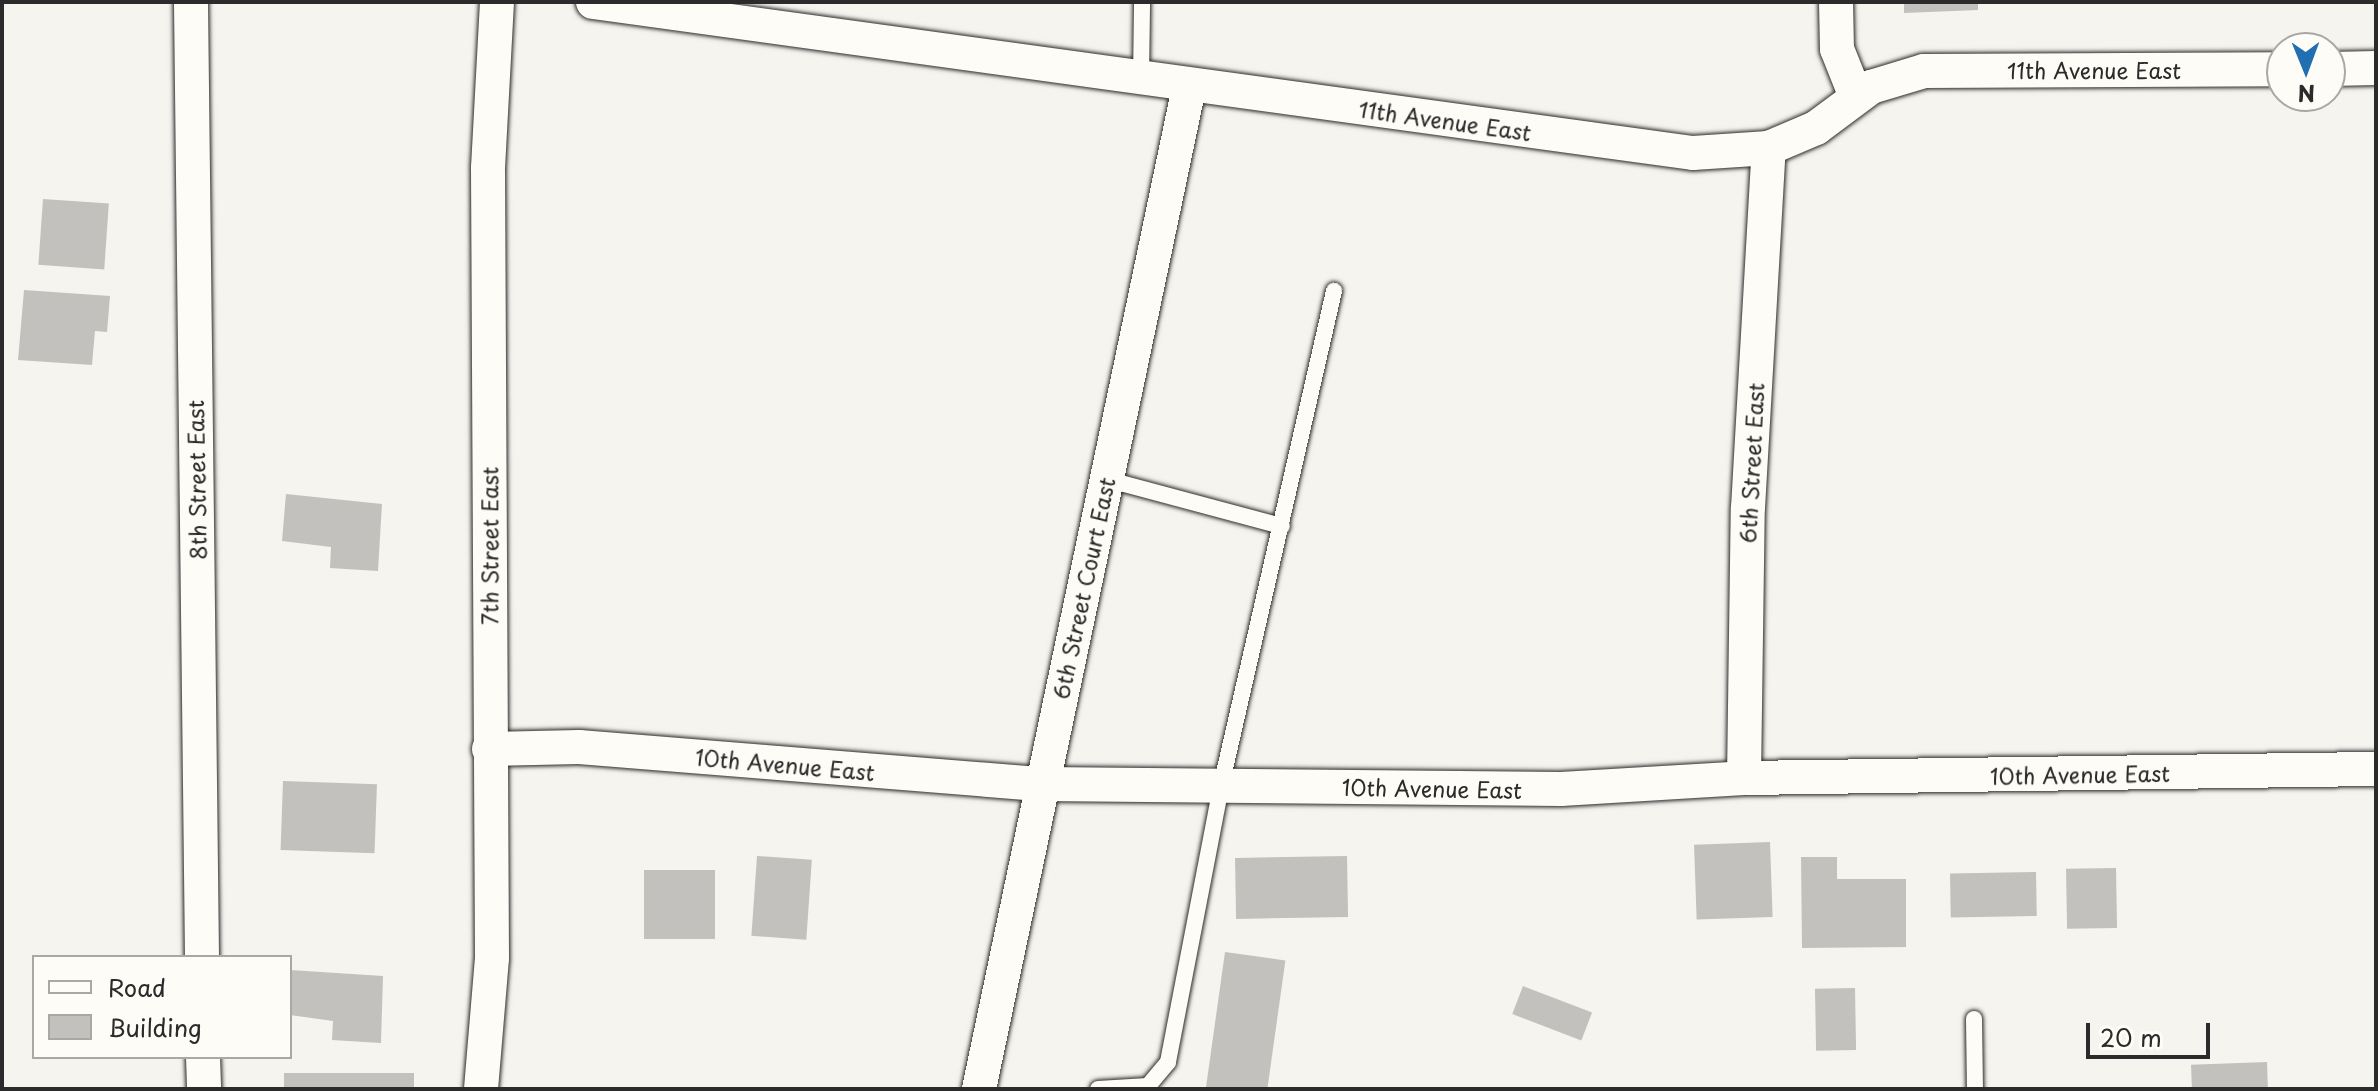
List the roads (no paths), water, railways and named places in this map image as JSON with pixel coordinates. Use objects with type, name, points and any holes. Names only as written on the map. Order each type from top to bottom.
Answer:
[{"type":"street","name":"8th Street East","points":[[191,2],[202,955]]},
{"type":"street","name":"7th Street East","points":[[481,1089],[492,958],[488,168],[497,2]]},
{"type":"street","name":"11th Avenue East","points":[[593,2],[740,10],[1189,87],[1693,153],[1769,148],[1816,128],[1856,97],[1924,71],[2266,69]]},
{"type":"street","points":[[1836,2],[1837,49],[1856,97]]},
{"type":"street","points":[[2346,69],[2376,68]]},
{"type":"street","name":"6th Street Court East","points":[[979,1089],[1189,87]]},
{"type":"street","name":"6th Street East","points":[[1744,778],[1748,508],[1769,148]]},
{"type":"street","name":"10th Avenue East","points":[[489,749],[579,747],[1042,784],[1221,786],[1561,789],[1744,778],[2376,769]]},
{"type":"street","points":[[203,1059],[204,1089]]},
{"type":"lane","points":[[1141,78],[1142,2]]},
{"type":"lane","points":[[1098,1089],[1148,1086],[1168,1062],[1221,786],[1334,291]]},
{"type":"lane","points":[[1106,479],[1282,526]]},
{"type":"lane","points":[[1974,1019],[1975,1089]]}]
